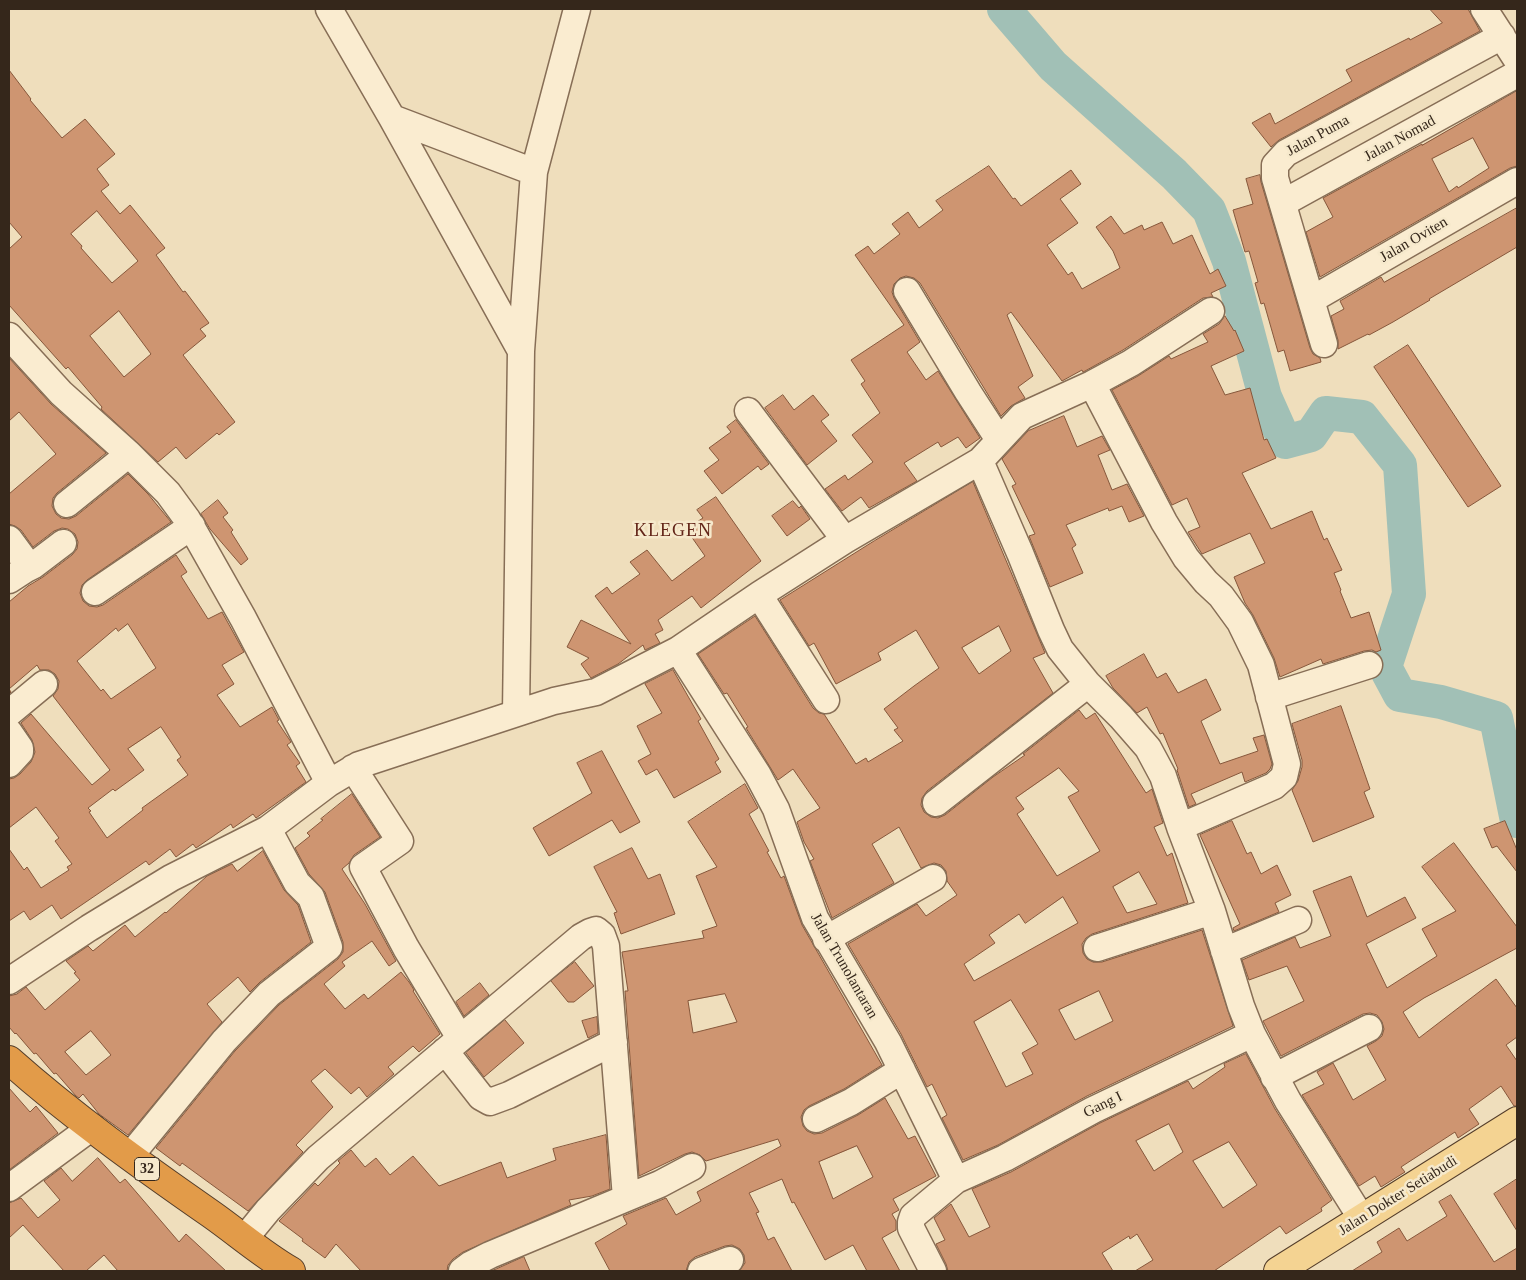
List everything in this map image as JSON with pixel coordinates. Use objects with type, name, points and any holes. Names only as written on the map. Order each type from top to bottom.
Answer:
[{"type":"highway","name":"32","points":[[9,1060],[39,1087],[130,1156],[245,1238],[277,1268]]},
{"type":"main road","name":"Jalan Dokter Setiabudi","points":[[1278,1271],[1517,1121]]},
{"type":"street","points":[[329,9],[392,118],[521,352]]},
{"type":"street","points":[[516,713],[521,352],[534,172],[577,9]]},
{"type":"street","points":[[1484,9],[1517,60]]},
{"type":"street","name":"Jalan Puma","points":[[1324,344],[1282,203],[1274,171],[1275,165],[1286,153],[1502,36]]},
{"type":"street","name":"Jalan Nomad","points":[[1282,203],[1517,74]]},
{"type":"street","points":[[392,118],[534,172]]},
{"type":"street","name":"Jalan Oviten","points":[[1310,300],[1517,180]]},
{"type":"street","points":[[907,291],[998,440]]},
{"type":"street","points":[[9,981],[89,928],[171,878],[268,828],[329,782],[359,765],[554,701],[596,692],[678,650],[845,540],[980,461],[1022,416],[1092,384],[1131,363],[1211,311]]},
{"type":"street","points":[[9,336],[62,393],[129,454],[168,494],[192,526],[243,618],[329,782]]},
{"type":"street","points":[[1092,384],[1164,522],[1186,558],[1206,582],[1221,596],[1240,622],[1261,665],[1286,764],[1284,777],[1274,786],[1180,828]]},
{"type":"street","points":[[748,411],[845,540]]},
{"type":"street","points":[[68,504],[129,454]]},
{"type":"street","points":[[980,461],[1060,649],[1088,684],[1121,717],[1148,748],[1163,776],[1180,828],[1212,911],[1241,1006],[1252,1034],[1288,1101],[1362,1218]]},
{"type":"street","points":[[95,592],[192,526]]},
{"type":"street","points":[[9,539],[23,558],[17,574]]},
{"type":"street","points":[[17,574],[34,565],[63,542]]},
{"type":"street","points":[[759,595],[826,700]]},
{"type":"street","name":"Jalan Trunolantaran","points":[[678,650],[758,775],[776,809],[815,918],[888,1042],[956,1180]]},
{"type":"street","points":[[1269,697],[1369,665]]},
{"type":"street","points":[[9,713],[44,684]]},
{"type":"street","points":[[936,803],[1088,684]]},
{"type":"street","points":[[9,732],[20,748],[20,752],[9,764]]},
{"type":"street","points":[[354,768],[400,841],[363,867],[481,1097],[490,1102],[510,1095],[614,1042]]},
{"type":"street","points":[[130,1156],[224,1041],[269,994],[330,947],[311,898],[297,883],[268,828]]},
{"type":"street","points":[[826,939],[933,878]]},
{"type":"street","points":[[1098,948],[1212,911]]},
{"type":"street","points":[[1224,951],[1298,920]]},
{"type":"street","points":[[245,1238],[268,1210],[318,1158],[581,937],[596,930],[602,935],[606,946],[626,1198]]},
{"type":"street","points":[[1274,1077],[1369,1028]]},
{"type":"street","name":"Gang I","points":[[956,1180],[1005,1158],[1093,1110],[1252,1034]]},
{"type":"street","points":[[816,1119],[850,1102],[902,1070]]},
{"type":"street","points":[[9,1188],[92,1127]]},
{"type":"street","points":[[462,1271],[490,1255],[660,1184],[692,1167]]},
{"type":"street","points":[[933,1271],[911,1228],[911,1222],[913,1216],[920,1209],[956,1180]]},
{"type":"street","points":[[701,1271],[730,1260]]},
{"type":"building","points":[[1430,9],[1468,9],[1480,31],[1279,140],[1271,147],[1252,123],[1270,113],[1275,124],[1352,81],[1346,70],[1442,23]]},
{"type":"building","points":[[9,70],[30,100],[62,138],[85,119],[115,154],[97,169],[109,185],[101,191],[120,214],[130,205],[165,248],[156,255],[209,323],[200,329],[206,336],[183,355],[235,422],[219,435],[217,433],[186,459],[176,447],[158,462],[101,409],[102,407],[68,367],[66,369],[9,305],[9,249],[22,237],[9,222]],"holes":[[[97,211],[138,261],[112,283],[71,234]],[[119,311],[151,354],[124,377],[90,336]]]},
{"type":"building","points":[[1517,91],[1517,166],[1510,168],[1320,277],[1306,232],[1333,217],[1323,198]],"holes":[[[1473,138],[1489,168],[1449,192],[1432,159]]]},
{"type":"building","points":[[989,166],[1013,199],[1015,198],[1021,206],[1071,170],[1081,184],[1060,199],[1078,223],[1047,245],[1068,275],[1072,272],[1082,289],[1120,268],[1113,251],[1096,227],[1111,216],[1124,234],[1142,225],[1144,230],[1162,222],[1173,244],[1192,235],[1210,274],[1218,269],[1226,286],[1211,293],[1213,297],[1203,298],[1123,350],[1085,371],[1083,372],[1082,370],[1062,381],[1011,312],[1007,315],[1033,376],[1018,387],[1025,398],[1011,406],[1001,416],[920,283],[914,278],[906,276],[900,278],[894,284],[892,292],[920,342],[907,352],[926,380],[938,371],[980,438],[966,448],[958,437],[941,447],[938,442],[904,463],[917,481],[869,508],[861,497],[842,511],[825,489],[845,475],[848,480],[873,462],[852,435],[880,413],[861,384],[865,381],[851,360],[904,325],[855,255],[868,246],[874,254],[900,234],[892,224],[908,212],[919,228],[943,210],[936,201]]},
{"type":"building","points":[[1260,175],[1310,348],[1313,354],[1320,358],[1321,362],[1290,371],[1284,350],[1278,352],[1264,303],[1261,304],[1255,283],[1258,282],[1249,251],[1245,252],[1233,210],[1253,204],[1246,179]]},
{"type":"building","points":[[1517,208],[1517,247],[1393,322],[1338,349],[1338,340],[1331,316],[1344,309],[1340,301],[1381,277],[1384,282]]},
{"type":"building","points":[[1225,316],[1235,330],[1244,351],[1211,366],[1225,395],[1250,388],[1264,440],[1267,439],[1276,458],[1242,473],[1271,529],[1312,511],[1324,540],[1327,538],[1342,570],[1334,573],[1351,618],[1369,612],[1381,650],[1376,652],[1372,650],[1364,651],[1323,664],[1321,659],[1280,677],[1274,658],[1245,603],[1234,577],[1265,563],[1250,533],[1202,554],[1188,532],[1200,527],[1187,498],[1172,505],[1112,390],[1169,356],[1171,359],[1208,342],[1203,334],[1219,324]]},
{"type":"building","points":[[1408,345],[1501,486],[1468,507],[1374,367]]},
{"type":"building","points":[[9,358],[51,404],[106,453],[57,493],[53,498],[52,506],[56,514],[61,518],[69,519],[76,516],[128,474],[148,494],[171,522],[87,580],[82,585],[80,593],[83,601],[89,606],[97,607],[103,605],[176,555],[187,572],[181,576],[208,619],[222,612],[244,652],[222,665],[234,684],[217,695],[240,727],[272,707],[279,720],[277,721],[291,742],[287,745],[300,763],[296,766],[306,782],[256,818],[253,814],[233,828],[231,824],[196,848],[193,844],[176,857],[170,849],[149,865],[146,861],[61,919],[52,905],[30,920],[24,911],[9,921],[9,849],[24,870],[27,867],[41,888],[69,870],[67,867],[72,864],[55,841],[59,838],[36,807],[9,828],[9,779],[20,774],[31,762],[35,752],[32,740],[21,723],[31,714],[92,785],[110,770],[53,696],[58,689],[59,681],[55,674],[49,670],[40,670],[37,665],[9,689],[9,602],[72,555],[77,549],[78,542],[75,534],[68,529],[62,528],[54,531],[33,547],[21,530],[9,524],[9,494],[56,454],[19,412],[9,421]],"holes":[[[128,624],[156,668],[111,699],[103,689],[101,691],[77,661],[116,628],[118,631]],[[161,727],[181,757],[177,760],[188,775],[142,808],[143,810],[107,838],[88,808],[113,789],[115,791],[144,770],[128,749]]]},
{"type":"building","points":[[783,395],[794,410],[813,395],[829,415],[821,421],[837,441],[807,465],[765,408]]},
{"type":"building","points":[[1064,416],[1077,447],[1102,436],[1110,450],[1098,455],[1112,490],[1127,484],[1144,516],[1129,522],[1122,506],[1109,511],[1108,508],[1066,525],[1076,545],[1072,548],[1083,573],[1050,587],[1029,536],[1035,534],[1012,486],[1016,484],[1002,459],[1028,431]]},
{"type":"building","points":[[736,420],[769,464],[761,470],[758,466],[722,494],[704,471],[719,460],[709,448],[731,432],[727,427]]},
{"type":"building","points":[[973,482],[1045,653],[1033,658],[1053,693],[927,791],[922,798],[921,805],[924,812],[931,817],[938,818],[945,815],[993,777],[1025,755],[1023,754],[1079,710],[1086,719],[1095,713],[1146,793],[1152,789],[1163,823],[1154,827],[1167,856],[1172,853],[1188,903],[1092,934],[1082,944],[1083,953],[1087,959],[1093,962],[1102,962],[1202,930],[1233,1026],[1087,1096],[998,1145],[963,1160],[942,1118],[947,1115],[932,1084],[927,1087],[901,1034],[848,944],[917,904],[926,916],[957,895],[947,881],[946,871],[941,865],[934,863],[921,868],[899,827],[872,844],[894,883],[832,918],[810,861],[814,859],[804,842],[797,822],[820,808],[793,769],[778,780],[727,693],[724,694],[698,654],[755,616],[813,708],[819,713],[824,714],[856,764],[866,758],[868,762],[903,741],[894,730],[898,728],[884,709],[939,668],[916,630],[878,653],[881,660],[836,684],[814,643],[809,646],[780,600]],"holes":[[[999,626],[1011,651],[979,674],[962,648]],[[1059,768],[1079,791],[1068,797],[1100,851],[1057,876],[1017,814],[1024,809],[1016,798]],[[1139,872],[1157,904],[1127,913],[1113,887]],[[1063,897],[1078,923],[974,981],[964,964],[995,943],[989,935],[1019,914],[1025,923]],[[1099,991],[1113,1021],[1075,1040],[1059,1010]],[[1011,1000],[1038,1044],[1022,1053],[1033,1074],[1006,1087],[974,1022]]]},
{"type":"building","points":[[716,497],[761,561],[701,608],[692,596],[658,620],[663,630],[655,634],[660,643],[645,650],[643,645],[618,664],[591,678],[581,664],[589,658],[567,647],[581,620],[631,644],[595,596],[607,587],[612,594],[640,574],[630,562],[647,550],[672,581],[705,556],[686,529],[703,518],[697,510]]},
{"type":"building","points":[[218,500],[228,513],[223,517],[233,530],[231,532],[248,559],[241,565],[210,529],[201,514]]},
{"type":"building","points":[[793,501],[799,508],[801,506],[810,519],[787,536],[772,516]]},
{"type":"building","points":[[1144,654],[1157,678],[1166,673],[1178,693],[1206,679],[1221,710],[1201,721],[1220,764],[1258,751],[1253,738],[1264,735],[1272,764],[1270,769],[1266,773],[1245,782],[1242,772],[1191,794],[1196,804],[1189,807],[1178,769],[1163,733],[1160,734],[1147,707],[1137,713],[1113,688],[1106,676]]},
{"type":"building","points":[[673,670],[701,719],[698,721],[719,759],[715,762],[721,772],[674,798],[657,769],[646,775],[638,761],[651,754],[637,726],[662,713],[645,684]]},
{"type":"building","points":[[1341,706],[1370,789],[1364,792],[1374,817],[1313,842],[1292,790],[1298,781],[1302,760],[1292,724]]},
{"type":"building","points":[[602,751],[640,822],[620,833],[612,820],[549,856],[533,828],[592,793],[577,763]]},
{"type":"building","points":[[745,784],[758,808],[749,814],[781,878],[784,876],[802,925],[882,1065],[844,1089],[809,1106],[804,1110],[801,1117],[803,1126],[807,1131],[814,1134],[822,1133],[858,1115],[885,1098],[908,1139],[915,1136],[936,1176],[893,1199],[899,1210],[892,1214],[896,1221],[896,1230],[882,1238],[900,1271],[867,1271],[853,1245],[825,1260],[794,1202],[792,1203],[782,1179],[749,1193],[759,1212],[756,1213],[768,1240],[774,1237],[792,1271],[739,1271],[745,1263],[744,1255],[740,1249],[732,1245],[695,1257],[689,1262],[686,1271],[610,1271],[595,1243],[627,1224],[623,1216],[666,1198],[676,1215],[701,1201],[697,1192],[781,1146],[778,1139],[706,1161],[700,1155],[692,1152],[639,1176],[625,991],[628,991],[622,952],[704,938],[702,931],[717,926],[696,876],[717,867],[688,822]],"holes":[[[725,994],[737,1022],[693,1033],[688,1001]],[[857,1146],[873,1177],[833,1199],[819,1162]]]},
{"type":"building","points":[[352,794],[380,837],[354,855],[342,869],[365,904],[396,961],[389,966],[372,941],[342,962],[345,966],[324,984],[345,1009],[364,994],[368,999],[401,972],[440,1034],[419,1052],[413,1046],[388,1067],[394,1074],[367,1097],[359,1087],[351,1094],[325,1069],[311,1081],[333,1107],[296,1145],[303,1152],[248,1211],[182,1163],[180,1166],[156,1148],[235,1051],[279,1005],[338,959],[343,952],[343,942],[325,892],[309,874],[295,848],[310,836],[307,833],[323,820],[321,819]]},
{"type":"building","points":[[1232,821],[1247,854],[1251,852],[1261,874],[1277,865],[1291,895],[1275,903],[1279,912],[1234,931],[1233,928],[1240,924],[1200,835]]},
{"type":"building","points":[[1505,821],[1517,850],[1517,872],[1497,846],[1492,848],[1484,829]]},
{"type":"building","points":[[1454,843],[1517,927],[1517,948],[1424,998],[1403,1012],[1419,1038],[1496,979],[1517,1008],[1517,1037],[1506,1045],[1517,1061],[1517,1106],[1514,1106],[1501,1086],[1469,1109],[1479,1124],[1458,1138],[1455,1132],[1401,1167],[1405,1172],[1381,1187],[1375,1176],[1359,1186],[1302,1095],[1324,1084],[1317,1072],[1333,1063],[1353,1100],[1386,1080],[1367,1046],[1382,1036],[1384,1029],[1382,1022],[1377,1015],[1363,1014],[1281,1056],[1263,1021],[1304,1001],[1287,966],[1249,980],[1242,960],[1295,937],[1300,948],[1331,936],[1313,891],[1351,876],[1367,917],[1405,897],[1416,918],[1366,944],[1387,988],[1437,956],[1422,929],[1456,911],[1422,867]]},
{"type":"building","points":[[632,848],[648,879],[660,874],[675,914],[621,934],[614,913],[617,912],[594,867]]},
{"type":"building","points":[[263,851],[284,890],[298,905],[311,942],[250,992],[238,977],[207,1004],[222,1022],[128,1135],[99,1114],[83,1094],[79,1098],[76,1096],[56,1073],[54,1074],[36,1053],[34,1054],[9,1027],[9,996],[17,994],[26,987],[45,1010],[80,980],[74,973],[76,972],[66,961],[88,946],[93,951],[125,925],[135,937],[166,913],[207,876],[232,864],[237,871]],"holes":[[[91,1031],[111,1055],[86,1075],[65,1052]]]},
{"type":"building","points":[[575,962],[594,986],[574,1002],[568,1002],[551,981]]},
{"type":"building","points":[[480,983],[489,995],[464,1016],[456,1002]]},
{"type":"building","points":[[597,1017],[598,1033],[588,1038],[582,1021]]},
{"type":"building","points":[[505,1020],[524,1043],[484,1077],[466,1053]]},
{"type":"building","points":[[1246,1054],[1275,1109],[1332,1200],[1321,1208],[1322,1211],[1286,1234],[1280,1226],[1214,1271],[1135,1271],[1153,1260],[1137,1234],[1130,1239],[1129,1236],[1102,1253],[1113,1271],[948,1271],[936,1244],[945,1240],[934,1218],[951,1204],[969,1237],[990,1227],[972,1189],[1011,1172],[1100,1123],[1188,1081],[1193,1089],[1225,1067],[1224,1064]],"holes":[[[1169,1124],[1183,1152],[1154,1171],[1136,1141]],[[1229,1142],[1257,1185],[1223,1208],[1193,1161]]]},
{"type":"building","points":[[9,1088],[30,1112],[36,1106],[58,1133],[9,1170]]},
{"type":"building","points":[[606,1135],[610,1189],[592,1196],[569,1200],[571,1205],[463,1252],[453,1259],[448,1265],[447,1271],[361,1271],[336,1244],[325,1258],[279,1221],[315,1183],[318,1186],[340,1163],[338,1161],[351,1150],[365,1167],[376,1158],[390,1175],[413,1156],[439,1186],[501,1162],[507,1178],[556,1160],[553,1149]]},
{"type":"building","points":[[98,1158],[120,1183],[125,1179],[179,1242],[186,1234],[226,1271],[118,1271],[104,1255],[86,1271],[64,1271],[23,1225],[9,1238],[9,1203],[21,1198],[38,1218],[60,1200],[44,1181],[61,1168],[72,1181]]},
{"type":"building","points":[[1517,1179],[1517,1231],[1494,1194]]},
{"type":"building","points":[[1451,1195],[1494,1262],[1517,1248],[1517,1271],[1352,1271],[1382,1252],[1377,1242],[1399,1228],[1407,1241],[1447,1216],[1439,1202]]},
{"type":"building","points":[[524,1257],[530,1271],[491,1271],[496,1269]]},
{"type":"waterway","points":[[1004,9],[1053,66],[1174,174],[1209,210],[1229,261],[1265,397],[1285,442],[1311,435],[1326,413],[1362,417],[1400,465],[1409,594],[1385,667],[1400,695],[1441,702],[1496,718],[1517,821]]},
{"type":"district","name":"KLEGEN","points":[[673,531]]}]
